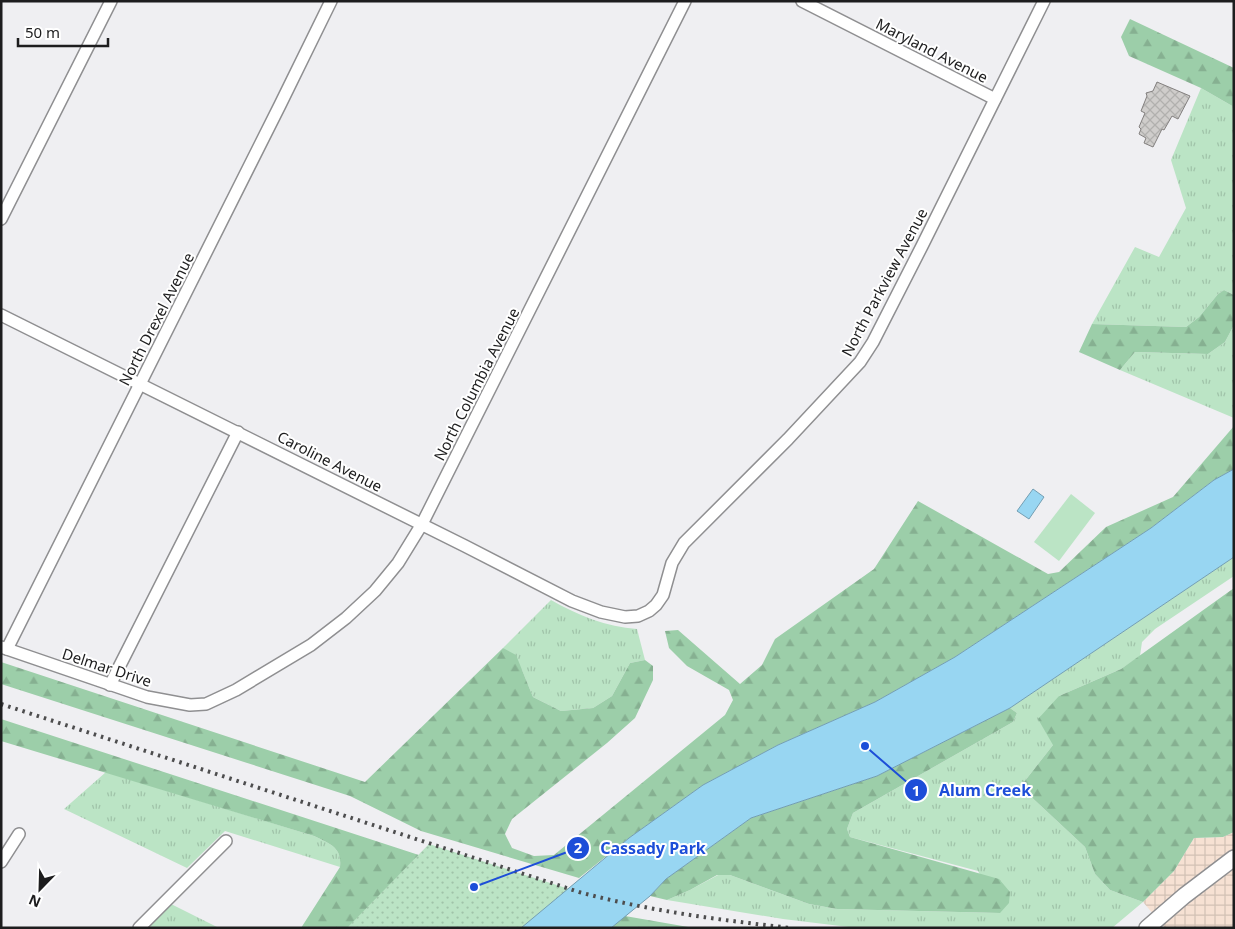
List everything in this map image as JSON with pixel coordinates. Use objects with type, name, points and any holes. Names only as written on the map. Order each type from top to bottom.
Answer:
[{"type":"main road","points":[[1147,928],[1184,896],[1234,858]]},
{"type":"street","points":[[1,219],[111,1]]},
{"type":"street","name":"North Drexel Avenue","points":[[4,648],[140,385],[331,1]]},
{"type":"street","name":"North Columbia Avenue","points":[[206,704],[236,690],[311,645],[346,618],[375,591],[398,563],[422,524],[685,1]]},
{"type":"street","name":"Maryland Avenue","points":[[802,1],[995,99]]},
{"type":"street","name":"North Parkview Avenue","points":[[648,611],[656,605],[663,595],[672,563],[684,543],[788,439],[860,362],[880,328],[1044,1]]},
{"type":"street","name":"Caroline Avenue","points":[[1,315],[422,524],[572,601],[601,612],[625,617],[638,616],[648,611]]},
{"type":"street","points":[[110,684],[238,432]]},
{"type":"street","name":"Delmar Drive","points":[[4,648],[147,697],[190,705],[206,704]]},
{"type":"street","points":[[1,862],[5,848],[19,834]]},
{"type":"street","points":[[140,928],[226,841]]},
{"type":"shaded area","points":[[1234,832],[1234,928],[1165,928],[1143,902],[1174,871],[1194,838],[1223,837]]},
{"type":"green space","points":[[1130,19],[1234,68],[1234,107],[1201,88],[1129,56],[1121,37]]},
{"type":"green space","points":[[1201,88],[1234,107],[1234,295],[1224,290],[1218,294],[1199,317],[1186,327],[1092,324],[1135,247],[1159,257],[1186,208],[1171,160]]},
{"type":"green space","points":[[1224,290],[1234,295],[1234,325],[1225,342],[1208,354],[1135,352],[1120,370],[1079,352],[1092,324],[1186,327],[1199,317],[1218,294]]},
{"type":"green space","points":[[1234,325],[1234,418],[1120,370],[1135,352],[1208,354],[1225,342]]},
{"type":"green space","points":[[1234,426],[1234,469],[1214,480],[1151,528],[955,657],[875,702],[778,745],[703,785],[629,838],[579,878],[421,831],[350,796],[1,684],[1,662],[365,782],[503,648],[516,655],[533,697],[561,711],[593,708],[612,696],[630,663],[645,660],[653,666],[653,680],[635,718],[607,743],[512,819],[505,834],[512,848],[534,856],[554,855],[725,715],[733,700],[729,690],[687,666],[669,648],[665,631],[678,630],[740,684],[762,665],[775,639],[874,569],[918,501],[1048,574],[1059,572],[1106,527],[1173,497]]},
{"type":"green space","points":[[1071,494],[1095,513],[1059,561],[1034,542]]},
{"type":"green space","points":[[1234,557],[1234,576],[1155,629],[1142,642],[1140,656],[1121,669],[1059,696],[1053,745],[1024,782],[1026,792],[1085,847],[1095,874],[1110,890],[1143,902],[1112,928],[857,928],[783,919],[667,900],[718,875],[730,875],[809,904],[837,909],[1000,913],[978,871],[850,837],[847,829],[853,813],[1013,722],[1017,713],[1010,708]]},
{"type":"green space","points":[[1234,588],[1234,832],[1223,837],[1194,838],[1174,871],[1143,902],[1110,890],[1095,874],[1085,847],[1026,792],[1024,782],[1053,745],[1038,719],[1059,696],[1121,669]]},
{"type":"green space","points":[[551,600],[571,611],[593,619],[615,626],[637,629],[645,660],[630,663],[612,696],[593,708],[561,711],[533,697],[522,670],[503,648]]},
{"type":"green space","points":[[1010,708],[1017,713],[1013,722],[853,813],[847,829],[850,837],[999,879],[1010,892],[1009,903],[1000,913],[837,909],[809,904],[730,875],[717,875],[667,900],[650,896],[666,879],[751,818],[877,776]]},
{"type":"green space","points":[[1,719],[554,899],[521,928],[301,928],[340,867],[339,855],[330,844],[314,836],[1,741]]},
{"type":"green space","points":[[106,772],[314,836],[334,847],[339,855],[340,867],[225,831],[187,868],[64,809]]},
{"type":"green space","points":[[429,844],[569,889],[521,928],[347,928]]},
{"type":"green space","points":[[171,904],[219,928],[147,928]]},
{"type":"green space","points":[[625,916],[694,928],[611,928]]},
{"type":"water","points":[[1234,469],[1234,557],[1010,708],[877,776],[751,818],[666,879],[650,896],[611,928],[521,928],[629,838],[703,785],[778,745],[875,702],[955,657],[1151,528],[1214,480]]},
{"type":"water","points":[[1033,489],[1044,497],[1029,519],[1017,511]]},
{"type":"building","points":[[1157,82],[1190,96],[1178,119],[1172,116],[1164,130],[1162,129],[1153,147],[1144,143],[1146,138],[1139,134],[1141,129],[1139,127],[1145,113],[1141,111],[1147,96],[1146,93],[1153,91]]},
{"type":"railway","points":[[1,704],[579,892],[658,910],[791,928]]},
{"type":"place","name":"Alum Creek","points":[[865,746]]},
{"type":"place","name":"Cassady Park","points":[[474,887]]}]
